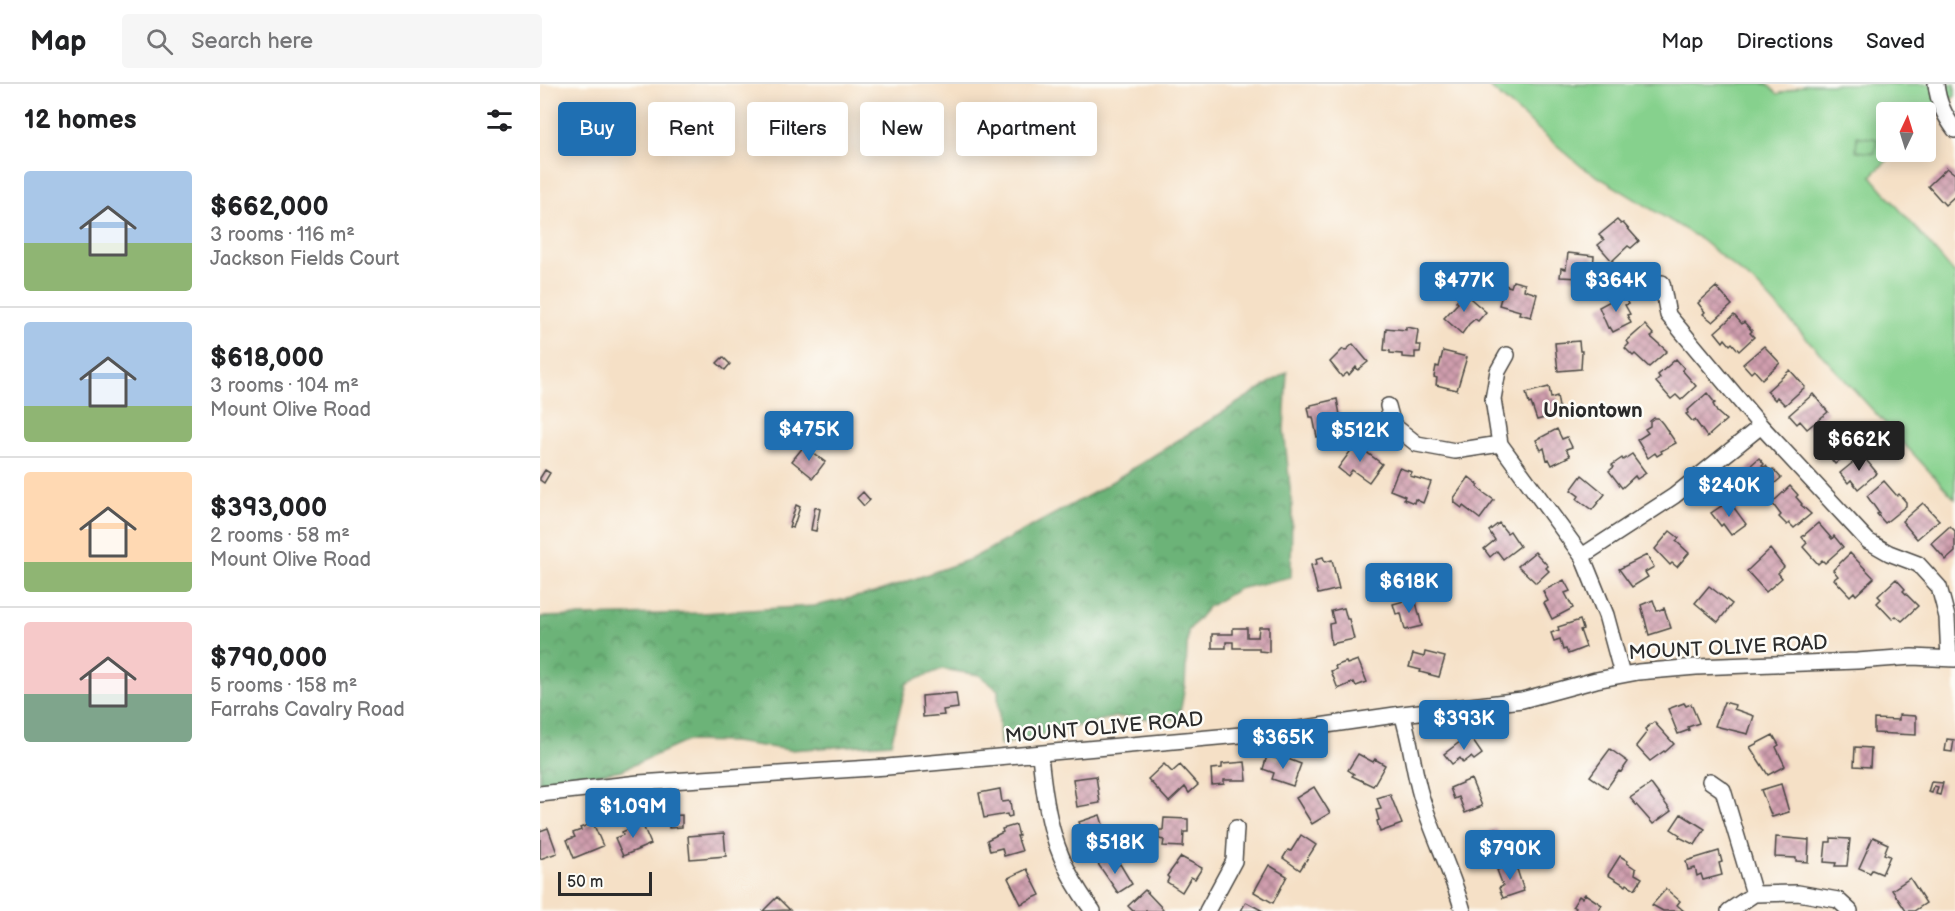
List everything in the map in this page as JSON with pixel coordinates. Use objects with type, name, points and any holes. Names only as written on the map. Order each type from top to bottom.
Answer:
[{"type":"street","points":[[1936,84],[1937,97],[1945,116],[1955,130]]},
{"type":"street","points":[[1662,284],[1668,315],[1761,426],[1868,540],[1889,553],[1918,564],[1939,587],[1947,616],[1952,658]]},
{"type":"street","points":[[1507,355],[1498,371],[1493,399],[1500,444],[1582,556],[1606,615],[1622,674]]},
{"type":"street","points":[[1388,406],[1393,425],[1417,444],[1455,451],[1500,444]]},
{"type":"street","points":[[1582,556],[1674,496],[1761,426]]},
{"type":"street","name":"MOUNT OLIVE ROAD","points":[[540,794],[648,782],[887,767],[1285,731],[1522,700],[1622,674],[1696,667],[1912,657],[1952,658]]},
{"type":"street","points":[[1402,714],[1422,798],[1463,911]]},
{"type":"street","points":[[1040,754],[1049,825],[1059,854],[1074,884],[1093,911]]},
{"type":"street","points":[[1710,781],[1723,790],[1754,894]]},
{"type":"street","points":[[1207,911],[1234,861],[1236,828]]},
{"type":"street","points":[[1729,911],[1754,894],[1798,893],[1838,900],[1850,911]]},
{"type":"green space","points":[[1486,84],[1767,84],[1778,94],[1807,84],[1955,84],[1955,96],[1936,114],[1936,102],[1876,102],[1876,162],[1886,162],[1871,176],[1955,274],[1955,499],[1759,287],[1699,238],[1582,167]]},
{"type":"green space","points":[[1857,136],[1876,139],[1875,153],[1856,151]]},
{"type":"green space","points":[[1287,372],[1284,430],[1292,506],[1291,577],[1238,589],[1208,607],[1188,631],[1185,685],[1179,720],[1115,717],[1000,745],[998,690],[979,675],[942,669],[907,683],[891,743],[790,750],[733,742],[687,741],[622,770],[540,784],[540,617],[702,613],[814,606],[874,593],[971,559],[1097,491]]},
{"type":"building","points":[[1947,168],[1955,174],[1955,196],[1945,205],[1928,186]]},
{"type":"building","points":[[1617,220],[1623,223],[1639,241],[1631,248],[1628,246],[1612,261],[1598,245],[1604,240],[1599,235]]},
{"type":"building","points":[[1568,253],[1594,256],[1593,267],[1596,268],[1594,285],[1581,283],[1581,278],[1560,277],[1561,268],[1566,269]]},
{"type":"building","points":[[1513,281],[1525,284],[1524,290],[1537,294],[1531,317],[1499,305],[1505,285],[1511,287]]},
{"type":"building","points":[[1716,287],[1732,305],[1713,322],[1703,314],[1705,312],[1698,303]]},
{"type":"building","points":[[1464,293],[1486,312],[1478,321],[1475,319],[1469,324],[1462,334],[1444,318]]},
{"type":"building","points":[[1623,294],[1628,304],[1625,305],[1630,314],[1627,315],[1631,323],[1613,332],[1610,327],[1608,328],[1599,307]]},
{"type":"building","points":[[1734,315],[1742,324],[1744,322],[1754,337],[1739,351],[1725,339],[1723,342],[1715,332]]},
{"type":"building","points":[[1645,325],[1654,335],[1651,337],[1667,351],[1649,367],[1625,348],[1629,344],[1627,341]]},
{"type":"building","points":[[1406,327],[1418,331],[1416,345],[1421,345],[1420,352],[1415,352],[1415,358],[1402,357],[1402,354],[1384,350],[1386,328],[1406,330]]},
{"type":"building","points":[[1579,341],[1580,351],[1582,351],[1581,369],[1558,371],[1555,343]]},
{"type":"building","points":[[1353,344],[1368,362],[1358,370],[1356,367],[1349,375],[1347,373],[1342,377],[1330,362],[1343,349],[1345,351]]},
{"type":"building","points":[[1764,346],[1780,363],[1762,379],[1754,370],[1751,373],[1743,364]]},
{"type":"building","points":[[1443,351],[1467,357],[1457,390],[1436,385],[1437,378],[1434,377],[1436,366],[1439,367]]},
{"type":"building","points":[[723,357],[730,364],[725,370],[717,363]]},
{"type":"building","points":[[1676,359],[1696,386],[1681,400],[1676,395],[1671,399],[1656,382],[1660,378],[1658,375]]},
{"type":"building","points":[[1790,370],[1805,387],[1785,405],[1777,397],[1775,400],[1767,391]]},
{"type":"building","points":[[1549,387],[1551,398],[1557,396],[1559,407],[1553,408],[1555,415],[1537,420],[1526,393]]},
{"type":"building","points":[[1707,393],[1715,403],[1713,404],[1717,412],[1726,420],[1707,437],[1695,420],[1693,422],[1686,414]]},
{"type":"building","points":[[1813,394],[1828,412],[1807,429],[1800,421],[1797,424],[1789,415]]},
{"type":"building","points":[[1337,399],[1343,431],[1317,437],[1313,417],[1310,417],[1308,407]]},
{"type":"building","points":[[1658,418],[1676,443],[1661,451],[1662,453],[1657,456],[1655,453],[1648,458],[1637,440],[1648,433],[1645,429],[1650,426],[1650,421]]},
{"type":"building","points":[[1557,429],[1562,439],[1567,437],[1572,447],[1566,449],[1570,456],[1552,465],[1549,459],[1547,460],[1544,448],[1541,450],[1536,440]]},
{"type":"building","points":[[1838,430],[1854,448],[1835,464],[1828,455],[1825,457],[1818,449]]},
{"type":"building","points":[[1358,441],[1367,448],[1365,451],[1382,464],[1369,482],[1352,470],[1348,476],[1338,468]]},
{"type":"building","points":[[804,446],[825,462],[813,478],[792,461]]},
{"type":"building","points":[[1632,454],[1646,473],[1637,479],[1635,476],[1622,488],[1609,471],[1614,467],[1612,465]]},
{"type":"building","points":[[1862,455],[1877,473],[1858,489],[1851,480],[1848,483],[1840,473]]},
{"type":"building","points":[[1759,458],[1764,464],[1762,466],[1766,466],[1770,471],[1773,469],[1781,478],[1761,495],[1754,486],[1752,488],[1744,480],[1746,478],[1742,473]]},
{"type":"building","points":[[1399,468],[1412,472],[1410,476],[1431,482],[1423,503],[1415,499],[1414,503],[1404,499],[1405,496],[1390,490]]},
{"type":"building","points":[[545,470],[550,473],[544,483],[540,478]]},
{"type":"building","points":[[1582,475],[1605,494],[1592,510],[1577,499],[1579,496],[1571,490]]},
{"type":"building","points":[[1469,477],[1479,485],[1477,487],[1494,500],[1480,519],[1454,502],[1454,498]]},
{"type":"building","points":[[1884,481],[1897,496],[1899,494],[1906,502],[1906,506],[1885,523],[1867,496]]},
{"type":"building","points":[[1790,486],[1798,495],[1796,497],[1801,505],[1811,514],[1794,528],[1779,517],[1781,515],[1772,503]]},
{"type":"building","points":[[863,492],[870,500],[864,506],[857,498]]},
{"type":"building","points":[[1729,501],[1746,524],[1731,535],[1711,513]]},
{"type":"building","points":[[1923,503],[1939,520],[1917,539],[1902,521]]},
{"type":"building","points":[[796,505],[800,507],[793,528],[789,527]]},
{"type":"building","points":[[815,507],[820,509],[816,531],[811,530]]},
{"type":"building","points":[[1499,523],[1507,533],[1510,531],[1520,546],[1503,559],[1497,551],[1490,557],[1484,549],[1495,540],[1489,531]]},
{"type":"building","points":[[1818,523],[1832,539],[1834,536],[1843,547],[1825,563],[1822,560],[1818,564],[1803,547],[1807,543],[1802,537]]},
{"type":"building","points":[[1950,526],[1955,531],[1955,552],[1946,560],[1931,543]]},
{"type":"building","points":[[1670,531],[1679,538],[1676,541],[1689,553],[1677,567],[1672,563],[1670,565],[1655,549]]},
{"type":"building","points":[[1770,549],[1784,567],[1778,573],[1782,578],[1766,592],[1747,571]]},
{"type":"building","points":[[1535,552],[1548,566],[1546,568],[1549,571],[1536,583],[1518,566]]},
{"type":"building","points":[[1850,553],[1874,578],[1856,595],[1854,592],[1850,596],[1834,579],[1838,576],[1833,570]]},
{"type":"building","points":[[1647,555],[1654,567],[1645,572],[1648,577],[1632,587],[1619,569]]},
{"type":"building","points":[[1323,557],[1325,562],[1332,560],[1339,589],[1318,594],[1311,565],[1317,564],[1316,559]]},
{"type":"building","points":[[1896,579],[1905,589],[1903,591],[1918,606],[1902,621],[1896,616],[1892,619],[1877,603],[1881,599],[1878,596]]},
{"type":"building","points":[[1564,580],[1570,591],[1565,593],[1573,608],[1552,619],[1544,603],[1548,601],[1543,591]]},
{"type":"building","points":[[1709,586],[1732,604],[1718,622],[1695,603]]},
{"type":"building","points":[[1415,598],[1422,626],[1405,630],[1401,613],[1396,614],[1393,604]]},
{"type":"building","points":[[1653,600],[1657,611],[1664,608],[1671,628],[1649,635],[1641,605]]},
{"type":"building","points":[[1344,608],[1354,639],[1331,644],[1329,624],[1334,623],[1331,611]]},
{"type":"building","points":[[1580,620],[1583,629],[1580,630],[1586,647],[1568,654],[1566,649],[1563,650],[1560,639],[1554,641],[1551,633],[1559,630],[1558,627]]},
{"type":"building","points":[[1259,627],[1269,627],[1269,652],[1259,651],[1259,648],[1233,648],[1233,642],[1226,642],[1226,648],[1212,648],[1212,634],[1233,634],[1233,628],[1247,628],[1247,637],[1258,637]]},
{"type":"building","points":[[1425,652],[1445,657],[1439,677],[1409,667],[1413,654],[1424,657]]},
{"type":"building","points":[[1358,660],[1367,682],[1356,686],[1354,682],[1338,689],[1331,671],[1336,669],[1335,666]]},
{"type":"building","points":[[956,693],[958,708],[943,710],[944,715],[923,717],[922,696]]},
{"type":"building","points":[[1724,702],[1735,705],[1734,709],[1754,716],[1748,734],[1715,726]]},
{"type":"building","points":[[1684,703],[1686,706],[1691,704],[1699,723],[1678,734],[1668,709]]},
{"type":"building","points":[[1899,715],[1916,716],[1916,735],[1874,733],[1874,719],[1899,720]]},
{"type":"building","points":[[1654,722],[1674,744],[1650,761],[1636,746],[1647,732],[1645,729]]},
{"type":"building","points":[[1469,735],[1482,754],[1474,760],[1471,757],[1463,763],[1460,758],[1452,764],[1444,754]]},
{"type":"building","points":[[1773,735],[1779,745],[1776,747],[1785,766],[1768,775],[1750,747]]},
{"type":"building","points":[[1947,739],[1954,740],[1952,752],[1945,751]]},
{"type":"building","points":[[1855,747],[1871,748],[1870,767],[1854,766]]},
{"type":"building","points":[[1610,749],[1628,762],[1607,788],[1590,776]]},
{"type":"building","points":[[1358,754],[1385,765],[1373,786],[1352,776],[1354,774],[1348,770]]},
{"type":"building","points":[[1267,756],[1279,759],[1280,756],[1301,764],[1293,786],[1272,779],[1274,773],[1263,769]]},
{"type":"building","points":[[1245,762],[1247,780],[1224,780],[1224,784],[1212,785],[1211,769],[1222,768],[1222,764]]},
{"type":"building","points":[[1164,764],[1172,772],[1180,765],[1198,785],[1189,793],[1185,787],[1169,802],[1148,779]]},
{"type":"building","points":[[1096,776],[1100,803],[1077,807],[1073,779]]},
{"type":"building","points":[[1471,779],[1482,806],[1465,813],[1459,797],[1454,799],[1450,788]]},
{"type":"building","points":[[1931,782],[1943,783],[1940,795],[1936,794],[1938,787],[1934,786],[1932,793],[1928,792]]},
{"type":"building","points":[[1651,784],[1671,811],[1653,824],[1630,798]]},
{"type":"building","points":[[1781,784],[1789,812],[1772,817],[1761,790]]},
{"type":"building","points":[[1314,787],[1330,813],[1312,824],[1296,798]]},
{"type":"building","points":[[1000,789],[1002,802],[1010,801],[1012,816],[1008,817],[1007,814],[984,818],[979,793]]},
{"type":"building","points":[[1390,794],[1402,824],[1380,832],[1376,810],[1381,809],[1377,798]]},
{"type":"building","points":[[1681,814],[1705,829],[1695,845],[1679,837],[1680,835],[1671,829]]},
{"type":"building","points":[[682,815],[682,827],[669,828],[669,816]]},
{"type":"building","points":[[1100,815],[1109,844],[1092,850],[1086,832],[1083,833],[1079,822]]},
{"type":"building","points":[[1164,818],[1188,819],[1188,832],[1184,832],[1183,847],[1163,846],[1164,840],[1159,839],[1159,830],[1163,830]]},
{"type":"building","points":[[641,821],[651,844],[623,856],[615,838],[623,835],[622,832],[629,829],[628,826]]},
{"type":"building","points":[[593,823],[603,846],[574,858],[567,840],[575,837],[573,833],[581,830],[580,828]]},
{"type":"building","points":[[1016,825],[1022,851],[1004,856],[1002,848],[990,851],[987,840],[1003,832],[1002,829]]},
{"type":"building","points":[[548,828],[557,853],[540,859],[540,831]]},
{"type":"building","points":[[1496,828],[1507,854],[1486,863],[1482,853],[1485,851],[1479,835]]},
{"type":"building","points":[[724,833],[726,856],[690,859],[688,836]]},
{"type":"building","points":[[1301,835],[1316,845],[1300,870],[1283,858],[1288,850],[1291,851]]},
{"type":"building","points":[[1776,837],[1809,840],[1808,862],[1796,861],[1796,858],[1775,857]]},
{"type":"building","points":[[1873,837],[1888,844],[1884,854],[1890,856],[1882,874],[1872,870],[1870,873],[1859,868]]},
{"type":"building","points":[[1831,838],[1850,839],[1847,866],[1835,866],[1836,863],[1824,862],[1826,842],[1831,842]]},
{"type":"building","points":[[1719,851],[1722,875],[1703,880],[1701,874],[1697,876],[1695,868],[1688,870],[1686,861]]},
{"type":"building","points":[[1620,856],[1636,869],[1635,874],[1642,878],[1635,889],[1608,875]]},
{"type":"building","points":[[1110,857],[1115,867],[1120,864],[1132,884],[1118,893],[1098,864]]},
{"type":"building","points":[[1181,857],[1202,868],[1195,879],[1191,877],[1182,892],[1167,882],[1169,878],[1167,876]]},
{"type":"building","points":[[1515,863],[1524,891],[1503,898],[1499,888],[1503,886],[1497,870]]},
{"type":"building","points":[[1269,865],[1287,876],[1273,903],[1254,892]]},
{"type":"building","points":[[1027,869],[1040,895],[1021,904],[1008,878]]},
{"type":"building","points":[[1910,878],[1926,903],[1914,911],[1906,911],[1892,890]]},
{"type":"building","points":[[1666,889],[1680,901],[1677,905],[1684,911],[1663,911],[1652,905]]},
{"type":"building","points":[[1145,890],[1163,909],[1161,911],[1133,911],[1128,906]]},
{"type":"building","points":[[1585,894],[1602,905],[1598,911],[1574,911],[1576,908],[1573,906],[1579,896],[1582,898]]},
{"type":"building","points":[[777,897],[790,910],[763,911]]},
{"type":"building","points":[[1246,902],[1263,911],[1241,911]]},
{"type":"district","name":"Uniontown","points":[[1593,410]]}]
